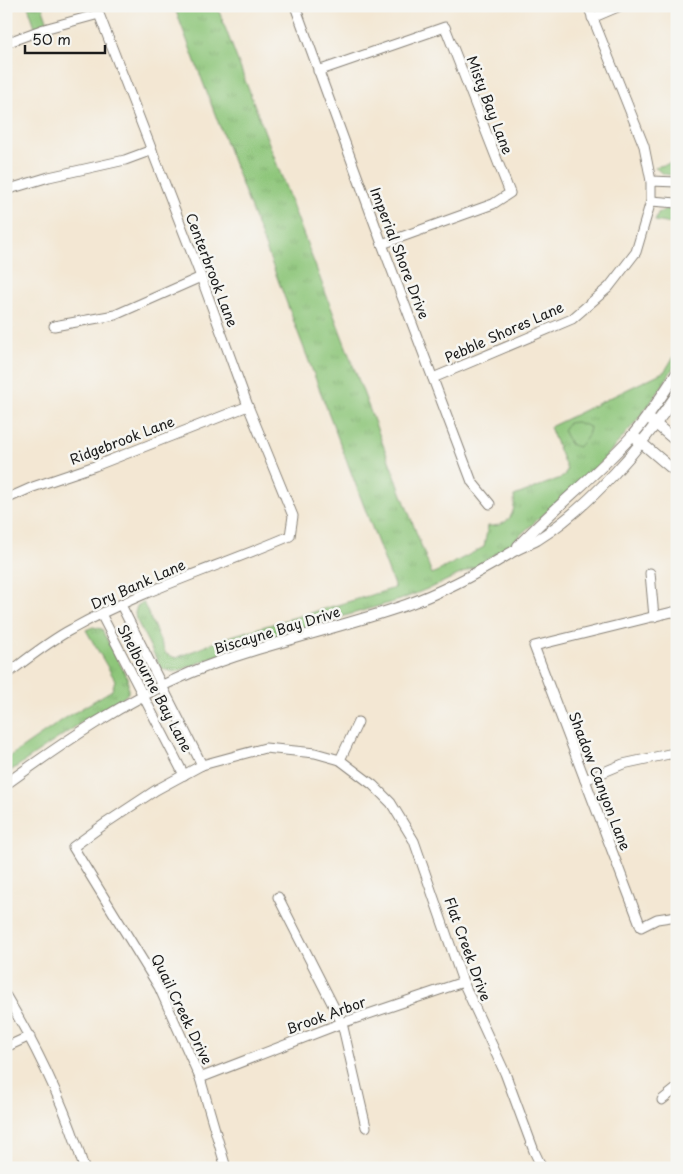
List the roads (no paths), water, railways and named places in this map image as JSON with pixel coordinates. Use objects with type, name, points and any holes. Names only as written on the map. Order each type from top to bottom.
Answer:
[{"type":"street","name":"Imperial Shore Drive","points":[[295,6],[472,482],[490,504]]},
{"type":"street","name":"Pebble Shores Lane","points":[[433,378],[572,319],[609,287],[636,252],[651,201],[651,180],[644,146],[588,6]]},
{"type":"street","points":[[592,18],[620,6]]},
{"type":"street","name":"Centerbrook Lane","points":[[6,43],[44,29],[98,14],[152,150],[248,406],[293,516],[290,536]]},
{"type":"street","name":"Misty Bay Lane","points":[[318,71],[445,27],[510,193],[493,204],[382,244]]},
{"type":"street","points":[[6,190],[49,177],[125,160],[152,150]]},
{"type":"street","points":[[651,180],[677,182]]},
{"type":"street","points":[[651,201],[677,203]]},
{"type":"street","points":[[54,326],[115,315],[200,277]]},
{"type":"street","name":"Biscayne Bay Drive","points":[[514,551],[632,435],[647,417],[677,373]]},
{"type":"street","name":"Biscayne Bay Drive","points":[[6,784],[69,738],[143,696],[190,673],[252,650],[407,604],[455,585],[536,540],[558,525],[599,489],[656,425],[677,394]]},
{"type":"street","name":"Ridgebrook Lane","points":[[6,499],[248,406]]},
{"type":"street","points":[[647,417],[677,442]]},
{"type":"street","points":[[632,435],[677,472]]},
{"type":"street","name":"Dry Bank Lane","points":[[6,675],[71,629],[101,614],[184,578],[290,536]]},
{"type":"street","points":[[650,573],[654,616],[677,612]]},
{"type":"street","name":"Shelbourne Bay Lane","points":[[121,605],[202,765]]},
{"type":"street","name":"Shelbourne Bay Lane","points":[[101,614],[184,775]]},
{"type":"street","name":"Shadow Canyon Lane","points":[[654,616],[534,646],[641,927],[657,919],[677,916]]},
{"type":"street","points":[[340,760],[358,722]]},
{"type":"street","name":"Flat Creek Drive","points":[[73,847],[142,799],[202,765],[265,748],[315,752],[340,760],[373,785],[391,803],[414,841],[463,982],[505,1073],[542,1168]]},
{"type":"street","points":[[585,780],[622,764],[669,754],[677,755]]},
{"type":"street","name":"Quail Creek Drive","points":[[73,847],[159,987],[200,1078],[226,1168]]},
{"type":"street","points":[[278,897],[342,1023],[366,1127]]},
{"type":"street","name":"Brook Arbor","points":[[200,1078],[342,1023],[463,982]]},
{"type":"street","points":[[6,996],[30,1036],[67,1118],[83,1167]]},
{"type":"street","points":[[6,1047],[30,1036]]},
{"type":"street","points":[[662,1100],[677,1088]]}]
